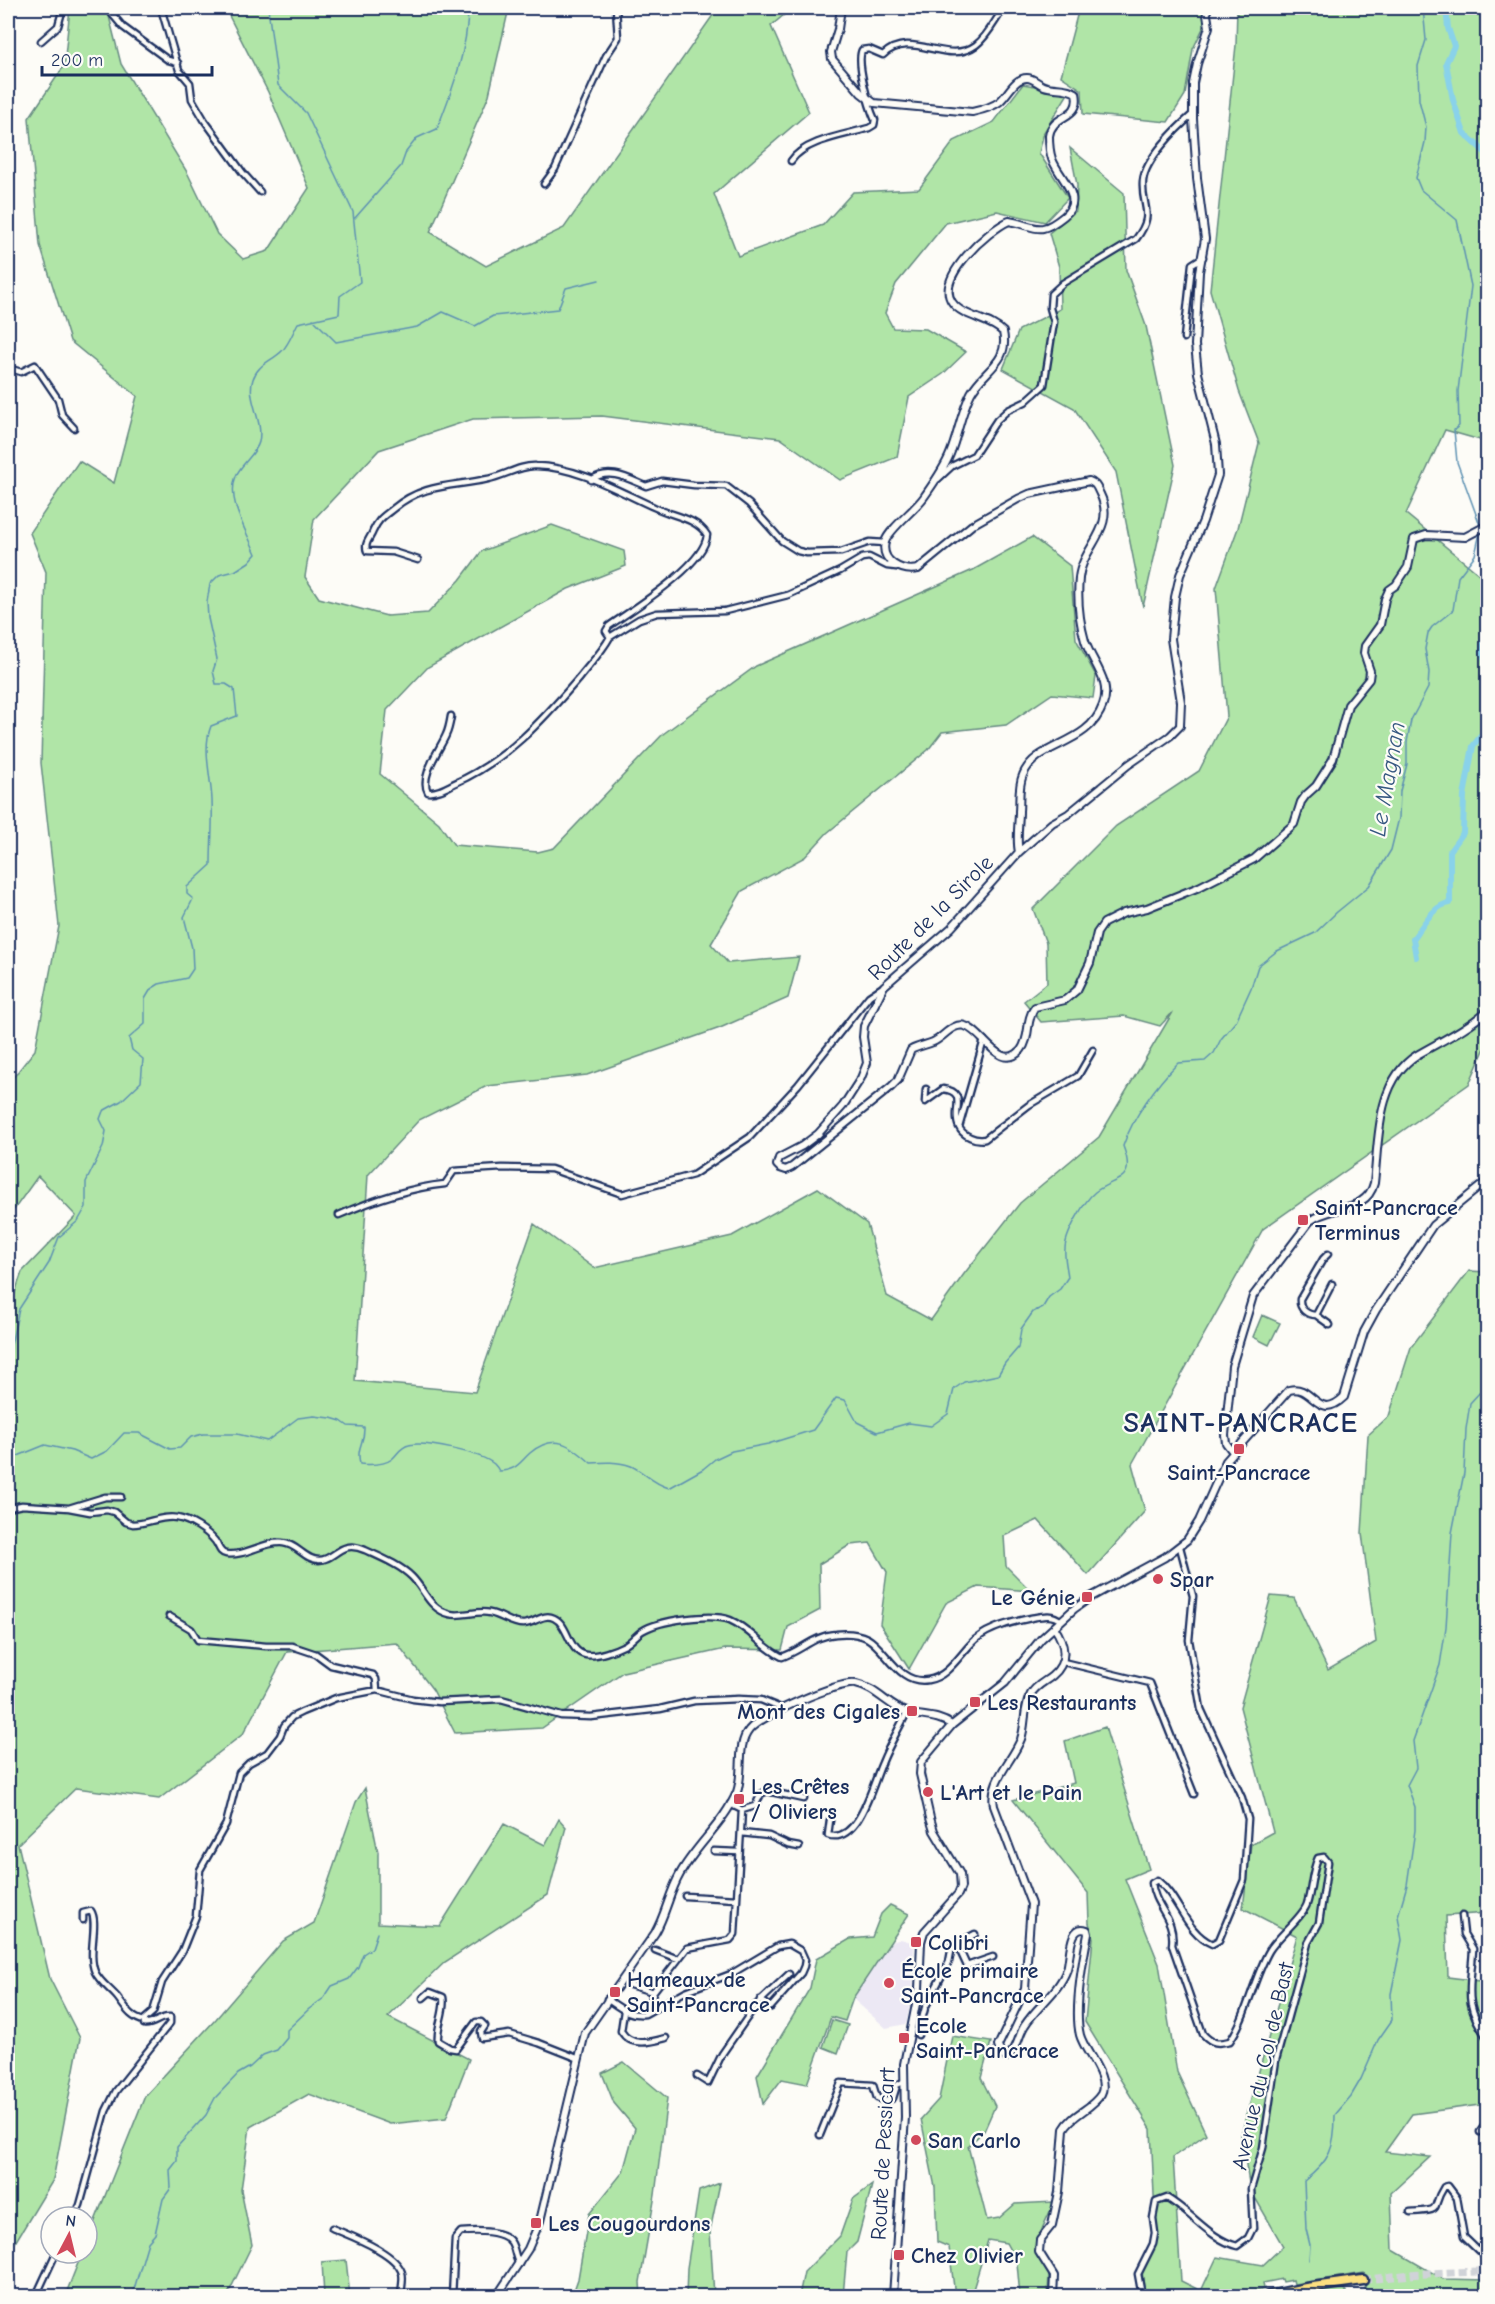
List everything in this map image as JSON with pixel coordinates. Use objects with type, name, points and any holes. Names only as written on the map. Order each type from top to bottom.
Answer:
[{"type":"highway","points":[[1268,2296],[1363,2280]]},
{"type":"street","points":[[41,41],[58,26],[63,8]]},
{"type":"street","points":[[107,8],[123,27],[168,60],[178,63]]},
{"type":"street","points":[[161,8],[178,63],[178,70],[190,84],[192,99],[243,173],[260,192]]},
{"type":"street","points":[[544,184],[555,169],[606,56],[618,38],[616,8]]},
{"type":"street","points":[[841,8],[831,52],[832,59],[841,72],[869,100],[908,107],[972,112],[999,102],[1019,80],[1031,78],[1044,86],[1070,89],[1076,93],[1078,103],[1075,110],[1055,123],[1050,133],[1052,159],[1072,195],[1072,206],[1068,213],[1046,229],[1034,229],[1009,221],[999,225],[963,259],[949,285],[952,302],[1003,332],[1005,338],[1002,356],[971,393],[950,456],[915,510],[888,536],[885,543],[888,559],[897,567]]},
{"type":"street","points":[[791,161],[800,150],[808,146],[872,126],[875,120],[860,57],[862,50],[869,49],[883,55],[891,48],[906,44],[947,53],[961,51],[977,44],[1004,8]]},
{"type":"street","points":[[1184,338],[1192,264],[1203,256],[1205,239],[1197,178],[1193,83],[1209,27],[1206,8]]},
{"type":"street","points":[[934,481],[952,466],[974,455],[997,420],[1008,410],[1025,402],[1044,385],[1054,322],[1050,308],[1051,294],[1063,283],[1136,239],[1148,216],[1143,179],[1149,163],[1159,149],[1193,114]]},
{"type":"street","name":"Route de la Sirole","points":[[1203,256],[1199,272],[1196,345],[1198,373],[1216,444],[1218,476],[1203,521],[1180,575],[1173,605],[1171,639],[1180,692],[1181,722],[1170,736],[1128,765],[1068,814],[1052,823],[1019,852],[951,928],[884,986],[864,1026],[863,1037],[867,1063],[861,1078],[843,1106],[818,1134],[802,1146],[779,1158],[777,1164],[780,1168],[786,1170],[792,1167],[876,1101],[898,1080],[911,1050],[932,1043],[957,1026],[963,1025],[984,1040],[998,1054],[1006,1057],[1014,1055],[1023,1047],[1028,1020],[1035,1007],[1065,1000],[1077,990],[1090,963],[1097,933],[1104,923],[1124,913],[1147,908],[1199,887],[1254,859],[1282,837],[1294,824],[1306,795],[1326,772],[1333,759],[1345,711],[1369,678],[1370,671],[1364,653],[1365,646],[1380,625],[1385,598],[1389,590],[1402,578],[1408,567],[1411,544],[1414,539],[1425,535],[1465,537],[1486,526]]},
{"type":"street","points":[[8,368],[21,372],[35,365],[58,399],[62,415],[74,428]]},
{"type":"street","points":[[418,560],[393,552],[370,553],[365,549],[377,521],[406,498],[420,491],[488,479],[526,467],[536,466],[569,471],[692,522],[703,529],[707,535],[705,545],[677,578],[609,626],[606,634],[610,638]]},
{"type":"street","points":[[591,480],[595,477],[615,474],[646,486],[662,481],[726,486],[749,504],[782,541],[798,551],[807,553],[841,552],[870,542],[885,543]]},
{"type":"street","points":[[451,716],[445,737],[425,781],[428,792],[435,792],[468,778],[487,768],[511,750],[553,709],[610,638],[639,619],[657,613],[725,611],[788,595],[862,558],[868,557],[887,566],[908,571],[918,569],[972,525],[1029,495],[1089,481],[1095,485],[1104,501],[1105,514],[1100,532],[1080,569],[1077,600],[1086,643],[1105,684],[1104,702],[1100,713],[1081,734],[1041,754],[1029,764],[1020,784],[1019,852]]},
{"type":"street","points":[[339,1215],[380,1198],[428,1185],[445,1184],[454,1171],[502,1168],[551,1169],[622,1194],[693,1175],[750,1137],[798,1085],[869,996],[884,986]]},
{"type":"street","points":[[1233,1452],[1228,1448],[1225,1435],[1232,1366],[1255,1292],[1317,1215],[1360,1203],[1368,1197],[1374,1183],[1388,1090],[1399,1071],[1406,1063],[1462,1030],[1488,1010]]},
{"type":"street","points":[[959,1127],[984,1040]]},
{"type":"street","points":[[926,1089],[925,1102],[943,1089],[952,1090],[958,1096],[956,1122],[961,1132],[976,1139],[985,1139],[1029,1105],[1078,1076],[1093,1050]]},
{"type":"street","points":[[1180,1546],[1193,1530],[1219,1473],[1233,1452],[1285,1393],[1292,1388],[1303,1390],[1318,1404],[1324,1406],[1338,1403],[1344,1397],[1364,1332],[1376,1310],[1433,1225],[1488,1180]]},
{"type":"street","points":[[1328,1254],[1300,1299],[1301,1307],[1305,1312],[1316,1315],[1330,1325]]},
{"type":"street","points":[[1316,1315],[1332,1284]]},
{"type":"street","points":[[69,1508],[105,1497],[121,1497]]},
{"type":"street","points":[[8,1508],[22,1505],[69,1508],[82,1512],[101,1510],[114,1512],[126,1522],[133,1524],[165,1517],[183,1519],[205,1532],[226,1555],[284,1543],[312,1559],[320,1560],[344,1547],[357,1548],[406,1572],[433,1605],[444,1612],[458,1615],[476,1612],[492,1613],[523,1624],[545,1617],[554,1618],[561,1625],[576,1650],[585,1655],[603,1653],[626,1645],[643,1630],[663,1621],[719,1618],[731,1620],[782,1657],[792,1654],[811,1641],[833,1634],[853,1634],[868,1639],[912,1680],[929,1680],[944,1673],[977,1639],[994,1628],[1045,1615],[1061,1621]]},
{"type":"street","name":"Route de Pessicart","points":[[893,2296],[904,2138],[903,2082],[908,2039],[919,1989],[922,1936],[958,1894],[961,1887],[960,1874],[934,1831],[920,1774],[921,1762],[924,1755],[952,1725],[1005,1683],[1034,1647],[1061,1621],[1091,1597],[1180,1546]]},
{"type":"street","name":"Avenue du Col de Bast","points":[[1142,2296],[1138,2274],[1153,2244],[1152,2218],[1156,2202],[1167,2198],[1179,2205],[1224,2243],[1237,2246],[1248,2238],[1253,2228],[1251,2189],[1263,2148],[1276,2060],[1293,1990],[1301,1972],[1308,1943],[1319,1923],[1328,1862],[1324,1857],[1318,1858],[1314,1866],[1306,1906],[1270,1950],[1257,1975],[1237,2031],[1230,2041],[1217,2044],[1209,2040],[1203,2034],[1172,1945],[1174,1936],[1170,1921],[1153,1892],[1152,1883],[1157,1880],[1163,1885],[1180,1912],[1203,1941],[1212,1944],[1219,1940],[1244,1880],[1248,1819],[1242,1798],[1201,1709],[1189,1640],[1193,1596],[1180,1546]]},
{"type":"street","points":[[169,1616],[191,1629],[198,1640],[292,1646],[316,1654],[331,1665],[373,1675],[376,1679],[377,1690]]},
{"type":"street","points":[[1053,2296],[1054,2276],[1039,2252],[1040,2240],[1052,2225],[1059,2192],[1064,2129],[1068,2122],[1101,2094],[1103,2086],[1102,2078],[1080,2037],[1078,2027],[1082,1967],[1088,1934],[1087,1930],[1082,1928],[1077,1929],[1073,1934],[1067,1970],[1059,1985],[1026,2023],[1012,2054],[1006,2057],[1001,2055],[998,2046],[1025,1989],[1031,1904],[994,1806],[993,1796],[997,1781],[1020,1741],[1029,1697],[1039,1685],[1053,1676],[1063,1662],[1063,1641],[1054,1627]]},
{"type":"street","points":[[1063,1662],[1150,1683],[1194,1794]]},
{"type":"street","points":[[497,2296],[519,2265],[540,2221],[578,2058],[588,2026],[660,1925],[681,1872],[730,1804],[739,1785],[743,1741],[748,1731],[756,1722],[783,1709],[841,1684],[852,1683],[868,1689],[907,1712],[941,1718],[952,1725]]},
{"type":"street","points":[[144,2021],[153,2012],[162,1982],[182,1951],[196,1916],[200,1870],[226,1824],[239,1773],[249,1763],[267,1753],[292,1717],[336,1698],[377,1690],[413,1699],[439,1702],[501,1699],[561,1716],[602,1717],[694,1701],[738,1699],[761,1700],[783,1709]]},
{"type":"street","points":[[830,1820],[828,1835],[836,1837],[843,1834],[861,1816],[883,1761],[907,1712]]},
{"type":"street","points":[[730,1804],[742,1810],[755,1806],[761,1794],[766,1791],[804,1799]]},
{"type":"street","points":[[656,2008],[651,2001],[653,1992],[687,1948],[733,1938],[742,1810]]},
{"type":"street","points":[[741,1833],[769,1836],[788,1845],[799,1847]]},
{"type":"street","points":[[714,1851],[739,1852]]},
{"type":"street","points":[[686,1896],[737,1899]]},
{"type":"street","points":[[80,2205],[106,2111],[116,2091],[171,2020],[166,2016],[147,2025],[144,2021],[132,2017],[95,1972],[92,1945],[94,1916],[91,1911],[83,1913],[83,1920]]},
{"type":"street","points":[[1462,1916],[1464,1934],[1473,1949],[1468,1989],[1476,2022],[1488,2039]]},
{"type":"street","points":[[918,2035],[925,2008],[949,1962],[952,1946],[975,1934]]},
{"type":"street","points":[[956,1942],[967,1966],[993,1957]]},
{"type":"street","points":[[607,1999],[624,2011],[638,2015],[645,2014],[686,1991],[731,1974],[778,1946],[789,1944],[801,1951],[805,1960],[801,1973],[771,2007],[760,2000]]},
{"type":"street","points":[[655,1950],[678,1959]]},
{"type":"street","points":[[697,2076],[708,2083],[722,2054],[760,2000],[789,1974]]},
{"type":"street","points":[[630,1985],[653,1992]]},
{"type":"street","points":[[423,1998],[430,1992],[442,1996],[444,2006],[438,2041],[450,2048],[456,2049],[476,2022],[481,2022],[485,2026],[481,2032],[482,2037],[509,2034],[578,2058]]},
{"type":"street","points":[[624,2011],[621,2031],[628,2040],[640,2043],[666,2038]]},
{"type":"street","points":[[820,2135],[842,2083],[873,2085],[877,2098],[886,2101],[893,2098],[897,2085],[903,2082]]},
{"type":"street","points":[[1480,2132],[1488,2121]]},
{"type":"street","points":[[1410,2212],[1434,2209],[1438,2206],[1441,2190],[1448,2186],[1457,2198],[1464,2237],[1488,2260]]},
{"type":"street","points":[[332,2228],[391,2259],[402,2273],[401,2296]]},
{"type":"street","points":[[452,2296],[455,2239],[460,2232],[490,2233],[506,2238],[511,2242],[519,2265]]},
{"type":"street","points":[[36,2296],[50,2265]]},
{"type":"shaded area","name":"École primaire Saint-Pancrace","points":[[901,1939],[914,1943],[913,1991],[906,2024],[886,2028],[853,1999],[889,1943]]},
{"type":"green space","points":[[70,8],[107,8],[121,64],[187,172],[217,234],[243,259],[268,251],[309,188],[268,92],[225,8],[509,8],[489,95],[430,232],[486,266],[564,228],[718,8],[792,8],[771,26],[809,112],[714,194],[738,256],[823,225],[853,192],[919,189],[954,141],[994,122],[1023,84],[1069,92],[1044,132],[1039,153],[1068,198],[1045,222],[997,211],[946,223],[896,284],[885,313],[893,328],[926,329],[966,352],[943,374],[909,397],[897,457],[840,480],[780,438],[602,416],[473,419],[379,450],[314,519],[305,577],[319,598],[387,616],[428,613],[460,580],[482,551],[552,525],[624,551],[626,566],[568,589],[428,667],[387,710],[380,774],[439,823],[454,845],[538,852],[554,848],[663,734],[756,666],[973,570],[1032,537],[1070,566],[1076,639],[1096,676],[1093,698],[1052,694],[1006,725],[942,732],[928,750],[827,833],[805,857],[742,891],[711,944],[728,963],[799,957],[788,998],[720,1028],[587,1075],[487,1086],[419,1120],[368,1175],[355,1381],[475,1392],[534,1224],[594,1268],[732,1236],[818,1188],[867,1224],[887,1296],[931,1320],[1020,1203],[1099,1137],[1173,1012],[1160,1026],[1124,1016],[1041,1022],[1024,1001],[1047,983],[1046,943],[1033,909],[1116,826],[1199,771],[1227,716],[1216,588],[1238,528],[1259,443],[1239,391],[1210,290],[1236,45],[1237,8],[1487,8],[1487,442],[1445,430],[1406,514],[1480,575],[1487,591],[1488,1041],[1469,1084],[1263,1229],[1132,1464],[1145,1511],[1088,1575],[1038,1520],[1004,1536],[1006,1566],[1031,1591],[978,1587],[946,1603],[909,1669],[880,1624],[887,1572],[870,1543],[850,1545],[819,1564],[820,1610],[788,1627],[782,1650],[725,1649],[623,1672],[542,1728],[455,1733],[433,1690],[397,1643],[287,1652],[243,1734],[159,1799],[76,1788],[18,1844],[50,1979],[80,2038],[53,2180],[13,2246],[8,2246],[8,1313],[22,1272],[76,1216],[38,1176],[8,1218],[8,1084],[35,1050],[59,926],[41,763],[46,572],[30,533],[79,461],[114,483],[137,396],[70,341],[40,245],[29,118],[64,66]]},
{"type":"green space","points":[[1079,8],[1201,8],[1206,22],[1193,49],[1185,95],[1168,122],[1083,114],[1082,90],[1061,76]]},
{"type":"green space","points":[[1070,148],[1124,193],[1126,270],[1146,326],[1175,465],[1143,607],[1116,472],[1074,408],[1003,369],[1019,330],[1060,309],[1059,267],[1049,233],[1076,211],[1077,185]]},
{"type":"green space","points":[[1469,1271],[1487,1272],[1487,1913],[1446,1916],[1448,1977],[1487,1982],[1487,2104],[1412,2114],[1385,2152],[1430,2157],[1391,2193],[1393,2250],[1443,2279],[1487,2280],[1487,2296],[1366,2296],[1364,2273],[1294,2284],[1293,2280],[1283,2282],[1282,2279],[1263,2283],[1264,2289],[1240,2296],[1145,2296],[1142,2271],[1153,2252],[1156,2239],[1151,2129],[1085,2022],[1093,1938],[1089,1923],[1088,1893],[1013,1800],[1074,1783],[1065,1741],[1105,1727],[1149,1869],[1125,1879],[1159,1964],[1177,2072],[1206,2134],[1173,2157],[1181,2281],[1201,2291],[1217,2257],[1263,2265],[1283,2246],[1250,2189],[1241,2135],[1297,1936],[1243,1908],[1251,1844],[1273,1832],[1240,1707],[1271,1596],[1294,1598],[1328,1670],[1376,1642],[1362,1533],[1368,1435],[1389,1416],[1411,1347]]},
{"type":"green space","points":[[1262,1315],[1280,1323],[1269,1345],[1253,1337]]},
{"type":"green space","points":[[365,1788],[378,1852],[378,1923],[440,1926],[504,1824],[545,1845],[559,1819],[566,1827],[548,1895],[445,1962],[388,2017],[469,2059],[446,2118],[390,2124],[309,2094],[250,2127],[241,2190],[252,2245],[227,2296],[65,2296],[77,2265],[99,2265],[99,2211],[145,2096],[216,2019],[283,1941],[314,1923],[356,1802]]},
{"type":"green space","points":[[890,1905],[909,1914],[853,1998],[845,2021],[831,2017],[807,2084],[782,2079],[763,2104],[757,2076],[810,1988],[816,1959],[850,1939],[872,1937],[881,1914]]},
{"type":"green space","points":[[832,2020],[848,2025],[838,2053],[823,2047]]},
{"type":"green space","points":[[952,2036],[991,2042],[981,2078],[995,2106],[984,2131],[968,2146],[987,2220],[999,2218],[1015,2204],[1054,2202],[1039,2237],[1038,2245],[1042,2261],[1049,2271],[1048,2296],[1020,2296],[1017,2263],[1006,2243],[988,2240],[971,2296],[955,2296],[949,2247],[937,2242],[935,2187],[921,2119],[939,2099]]},
{"type":"green space","points":[[624,2062],[667,2098],[655,2195],[640,2282],[641,2296],[572,2296],[578,2279],[589,2214],[623,2172],[635,2128],[614,2103],[602,2073]]},
{"type":"green space","points":[[720,2183],[710,2231],[714,2296],[686,2296],[687,2268],[699,2191]]},
{"type":"green space","points":[[872,2185],[857,2242],[847,2252],[843,2296],[799,2296],[804,2272],[840,2236],[853,2199]]},
{"type":"green space","points":[[346,2260],[350,2296],[324,2296],[322,2262]]},
{"type":"green space","points":[[1341,2287],[1346,2291],[1346,2296],[1290,2296]]},
{"type":"waterway","points":[[8,1382],[11,1345],[19,1309],[49,1263],[59,1237],[78,1221],[86,1207],[86,1182],[103,1147],[106,1131],[100,1119],[103,1111],[121,1101],[141,1082],[143,1059],[132,1050],[129,1038],[145,1024],[145,999],[151,989],[159,984],[187,978],[193,969],[192,948],[184,917],[193,899],[187,894],[187,887],[211,865],[212,808],[207,753],[208,735],[211,726],[237,716],[234,689],[226,684],[216,684],[213,671],[217,659],[207,602],[210,584],[219,575],[235,571],[249,562],[256,554],[239,516],[234,495],[236,476],[259,442],[259,426],[251,387],[253,379],[262,366],[284,348],[298,323],[339,314],[340,296],[360,282],[353,212],[306,113],[278,85],[268,8]]},
{"type":"waterway","points":[[355,218],[401,166],[406,152],[417,138],[437,129],[462,54],[468,8]]},
{"type":"waterway","name":"Le Magnan","points":[[1423,8],[1426,40],[1418,66],[1419,100],[1426,127],[1425,142],[1416,178],[1421,190],[1457,220],[1471,286],[1458,391],[1459,426],[1454,430],[1457,462],[1480,525]]},
{"type":"waterway","points":[[1446,8],[1448,28],[1454,46],[1446,63],[1453,100],[1464,133],[1488,155]]},
{"type":"waterway","points":[[313,319],[336,342],[417,327],[443,312],[475,326],[493,316],[558,309],[566,288],[599,280]]},
{"type":"waterway","name":"Le Magnan","points":[[8,1460],[45,1445],[72,1451],[91,1459],[107,1451],[124,1433],[139,1433],[170,1449],[180,1448],[191,1437],[203,1434],[237,1434],[267,1441],[298,1418],[314,1416],[331,1418],[348,1426],[364,1427],[359,1453],[360,1464],[385,1462],[392,1459],[403,1447],[417,1444],[466,1452],[494,1464],[499,1471],[505,1471],[517,1466],[539,1447],[555,1442],[570,1446],[591,1463],[606,1462],[631,1466],[669,1488],[732,1451],[768,1444],[813,1430],[836,1398],[845,1400],[857,1422],[877,1432],[909,1423],[931,1426],[948,1414],[954,1389],[964,1382],[998,1375],[1018,1348],[1021,1329],[1033,1312],[1043,1307],[1049,1297],[1060,1289],[1068,1277],[1065,1249],[1072,1227],[1091,1196],[1126,1173],[1127,1158],[1123,1146],[1127,1135],[1146,1102],[1162,1081],[1178,1063],[1205,1061],[1214,1053],[1221,1039],[1236,1021],[1258,966],[1277,951],[1315,933],[1369,886],[1391,850],[1399,818],[1400,791],[1407,764],[1407,742],[1411,720],[1428,688],[1429,672],[1425,649],[1428,633],[1453,610],[1458,577],[1475,555],[1480,533]]},
{"type":"waterway","points":[[1488,570],[1488,585]]},
{"type":"waterway","points":[[1488,630],[1482,648],[1488,666]]},
{"type":"waterway","points":[[1416,957],[1413,939],[1433,912],[1450,903],[1450,851],[1463,833],[1464,796],[1473,746],[1483,733],[1486,724],[1485,703],[1488,694]]},
{"type":"waterway","points":[[1309,2260],[1310,2245],[1306,2229],[1304,2181],[1320,2167],[1329,2153],[1334,2136],[1335,2115],[1351,2096],[1378,2040],[1392,2020],[1391,1994],[1402,1940],[1398,1916],[1407,1885],[1415,1830],[1415,1807],[1407,1785],[1416,1768],[1413,1741],[1440,1665],[1446,1627],[1452,1533],[1464,1473],[1470,1403],[1488,1379]]},
{"type":"waterway","points":[[132,2296],[148,2242],[155,2234],[163,2199],[171,2188],[170,2170],[177,2161],[177,2147],[206,2115],[215,2098],[238,2074],[263,2055],[277,2050],[287,2038],[287,2030],[324,1998],[332,1986],[349,1979],[358,1967],[363,1954],[372,1948],[377,1933]]},
{"type":"tunnel","points":[[1363,2280],[1415,2274],[1488,2271]]},
{"type":"tunnel","points":[[1447,2296],[1488,2295]]},
{"type":"place","name":"Saint-Pancrace Terminus","points":[[1303,1220]]},
{"type":"place","name":"Saint-Pancrace","points":[[1239,1449]]},
{"type":"place","name":"Spar","points":[[1158,1579]]},
{"type":"place","name":"Le Génie","points":[[1087,1597]]},
{"type":"place","name":"Les Restaurants","points":[[975,1702]]},
{"type":"place","name":"Mont des Cigales","points":[[912,1711]]},
{"type":"place","name":"L'Art et le Pain","points":[[928,1792]]},
{"type":"place","name":"Les Crêtes / Oliviers","points":[[739,1799]]},
{"type":"place","name":"Colibri","points":[[916,1942]]},
{"type":"place","name":"École primaire Saint-Pancrace","points":[[889,1983]]},
{"type":"place","name":"Hameaux de Saint-Pancrace","points":[[615,1992]]},
{"type":"place","name":"Ecole Saint-Pancrace","points":[[904,2038]]},
{"type":"place","name":"San Carlo","points":[[916,2140]]},
{"type":"place","name":"Les Cougourdons","points":[[536,2223]]},
{"type":"place","name":"Chez Olivier","points":[[899,2255]]},
{"type":"district","name":"SAINT-PANCRACE","points":[[1241,1422]]}]
